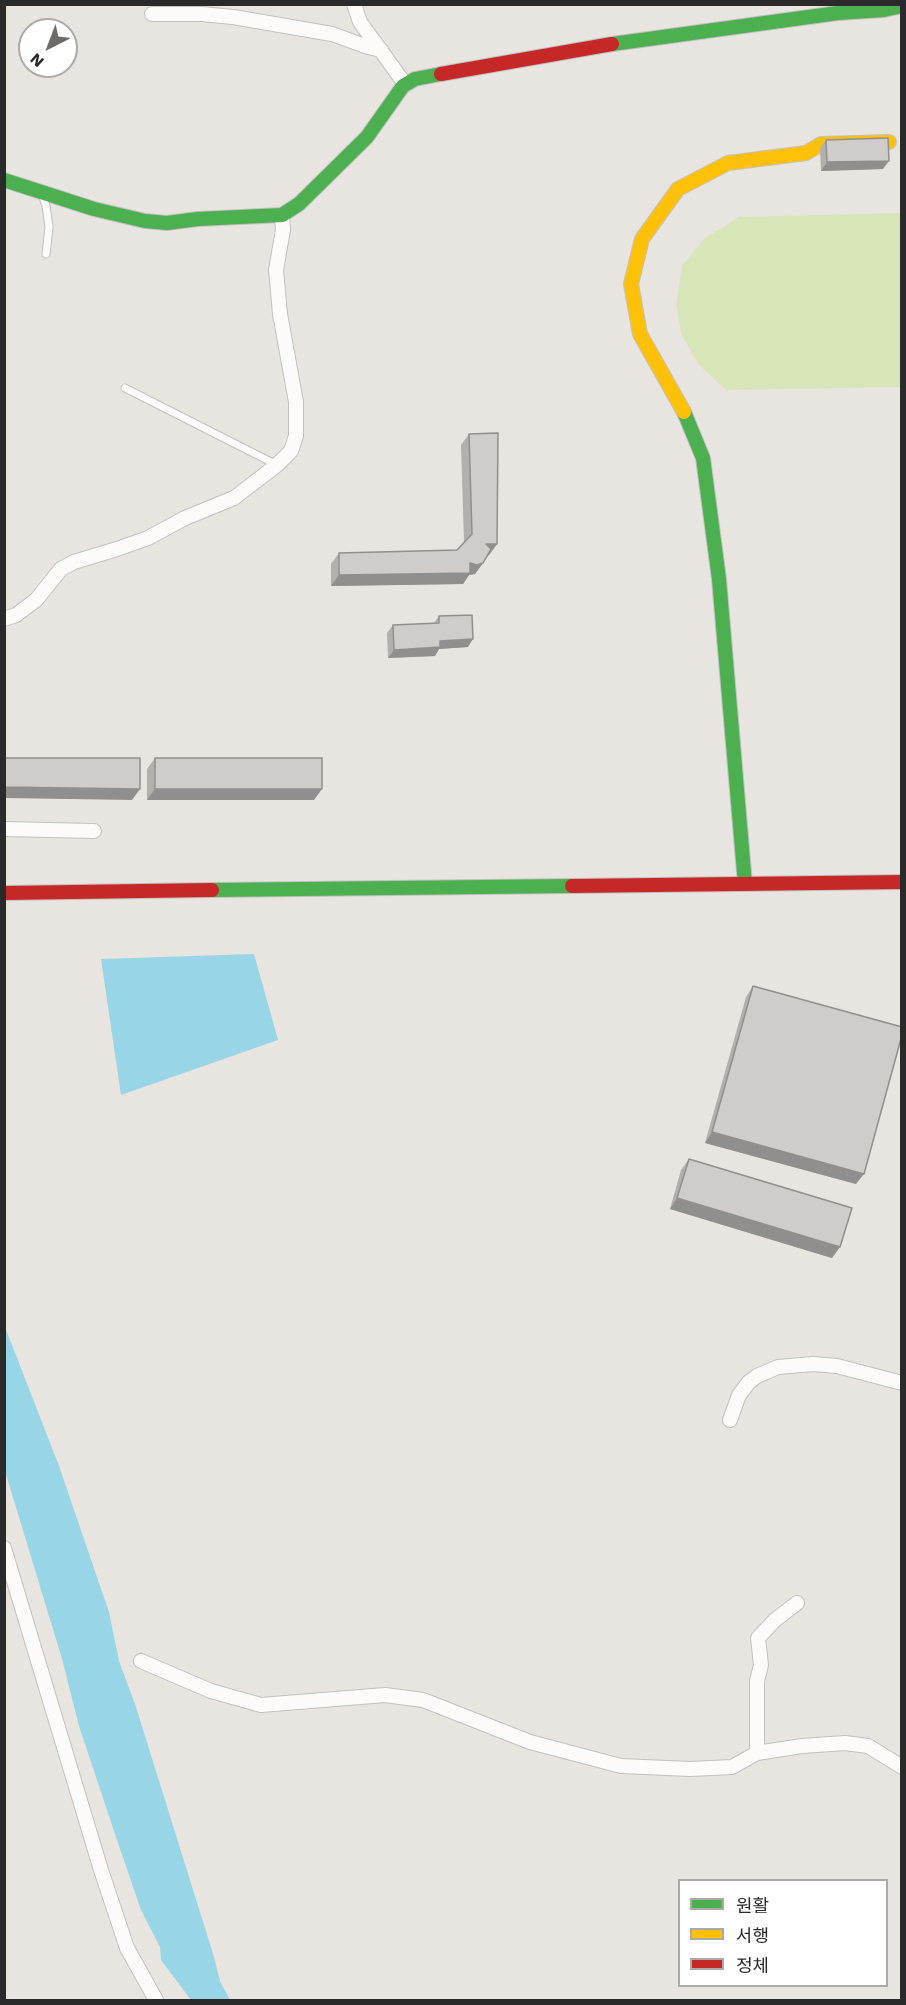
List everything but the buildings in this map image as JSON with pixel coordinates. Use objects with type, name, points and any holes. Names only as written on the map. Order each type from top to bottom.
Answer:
[{"type":"street","points":[[354,4],[360,22],[405,84]]},
{"type":"street","points":[[4,180],[119,216],[166,223],[282,215],[299,204],[367,137],[405,84],[416,79],[590,47],[838,12],[884,10],[902,6]]},
{"type":"street","points":[[153,14],[233,16],[332,34],[381,50]]},
{"type":"street","points":[[745,884],[719,579],[703,458],[683,409],[640,334],[631,284],[642,239],[678,189],[728,163],[806,153],[821,144],[889,142]]},
{"type":"street","points":[[4,619],[16,615],[36,600],[61,568],[148,538],[185,518],[234,498],[277,465],[291,451],[296,436],[296,402],[280,314],[276,270],[283,230],[282,215]]},
{"type":"street","points":[[4,829],[94,831]]},
{"type":"street","points":[[4,893],[902,882]]},
{"type":"street","points":[[730,1419],[739,1395],[749,1382],[778,1367],[813,1364],[837,1366],[902,1383]]},
{"type":"street","points":[[4,1548],[127,1948],[156,2001]]},
{"type":"street","points":[[757,1754],[758,1681],[761,1665],[758,1638],[775,1620],[797,1603]]},
{"type":"street","points":[[141,1661],[211,1691],[261,1705],[385,1695],[423,1700],[530,1742],[621,1766],[690,1769],[732,1767],[757,1754],[802,1746],[845,1743],[868,1746],[902,1767]]},
{"type":"lane","points":[[41,192],[49,227],[46,254]]},
{"type":"lane","points":[[125,388],[277,465]]},
{"type":"green space","points":[[901,213],[901,387],[726,390],[698,364],[682,335],[676,305],[682,266],[705,238],[739,217]]},
{"type":"water","points":[[254,954],[278,1040],[121,1095],[101,959]]},
{"type":"water","points":[[5,1327],[59,1466],[109,1612],[119,1661],[135,1704],[220,1981],[230,2000],[191,2000],[161,1960],[160,1947],[141,1910],[117,1840],[79,1726],[62,1659],[5,1471]]},
{"type":"traffic: fast","points":[[612,44],[902,6]]},
{"type":"traffic: fast","points":[[4,180],[94,209],[145,221],[167,223],[198,219],[282,215],[299,204],[367,137],[403,86],[415,79],[441,74]]},
{"type":"traffic: fast","points":[[684,412],[703,458],[719,579],[745,884]]},
{"type":"traffic: fast","points":[[212,890],[572,886]]},
{"type":"traffic: slow","points":[[684,412],[640,334],[631,284],[642,239],[678,189],[728,163],[806,153],[821,144],[889,142]]},
{"type":"traffic: jam","points":[[441,74],[612,44]]},
{"type":"traffic: jam","points":[[572,886],[902,882]]},
{"type":"traffic: jam","points":[[4,893],[212,890]]}]
